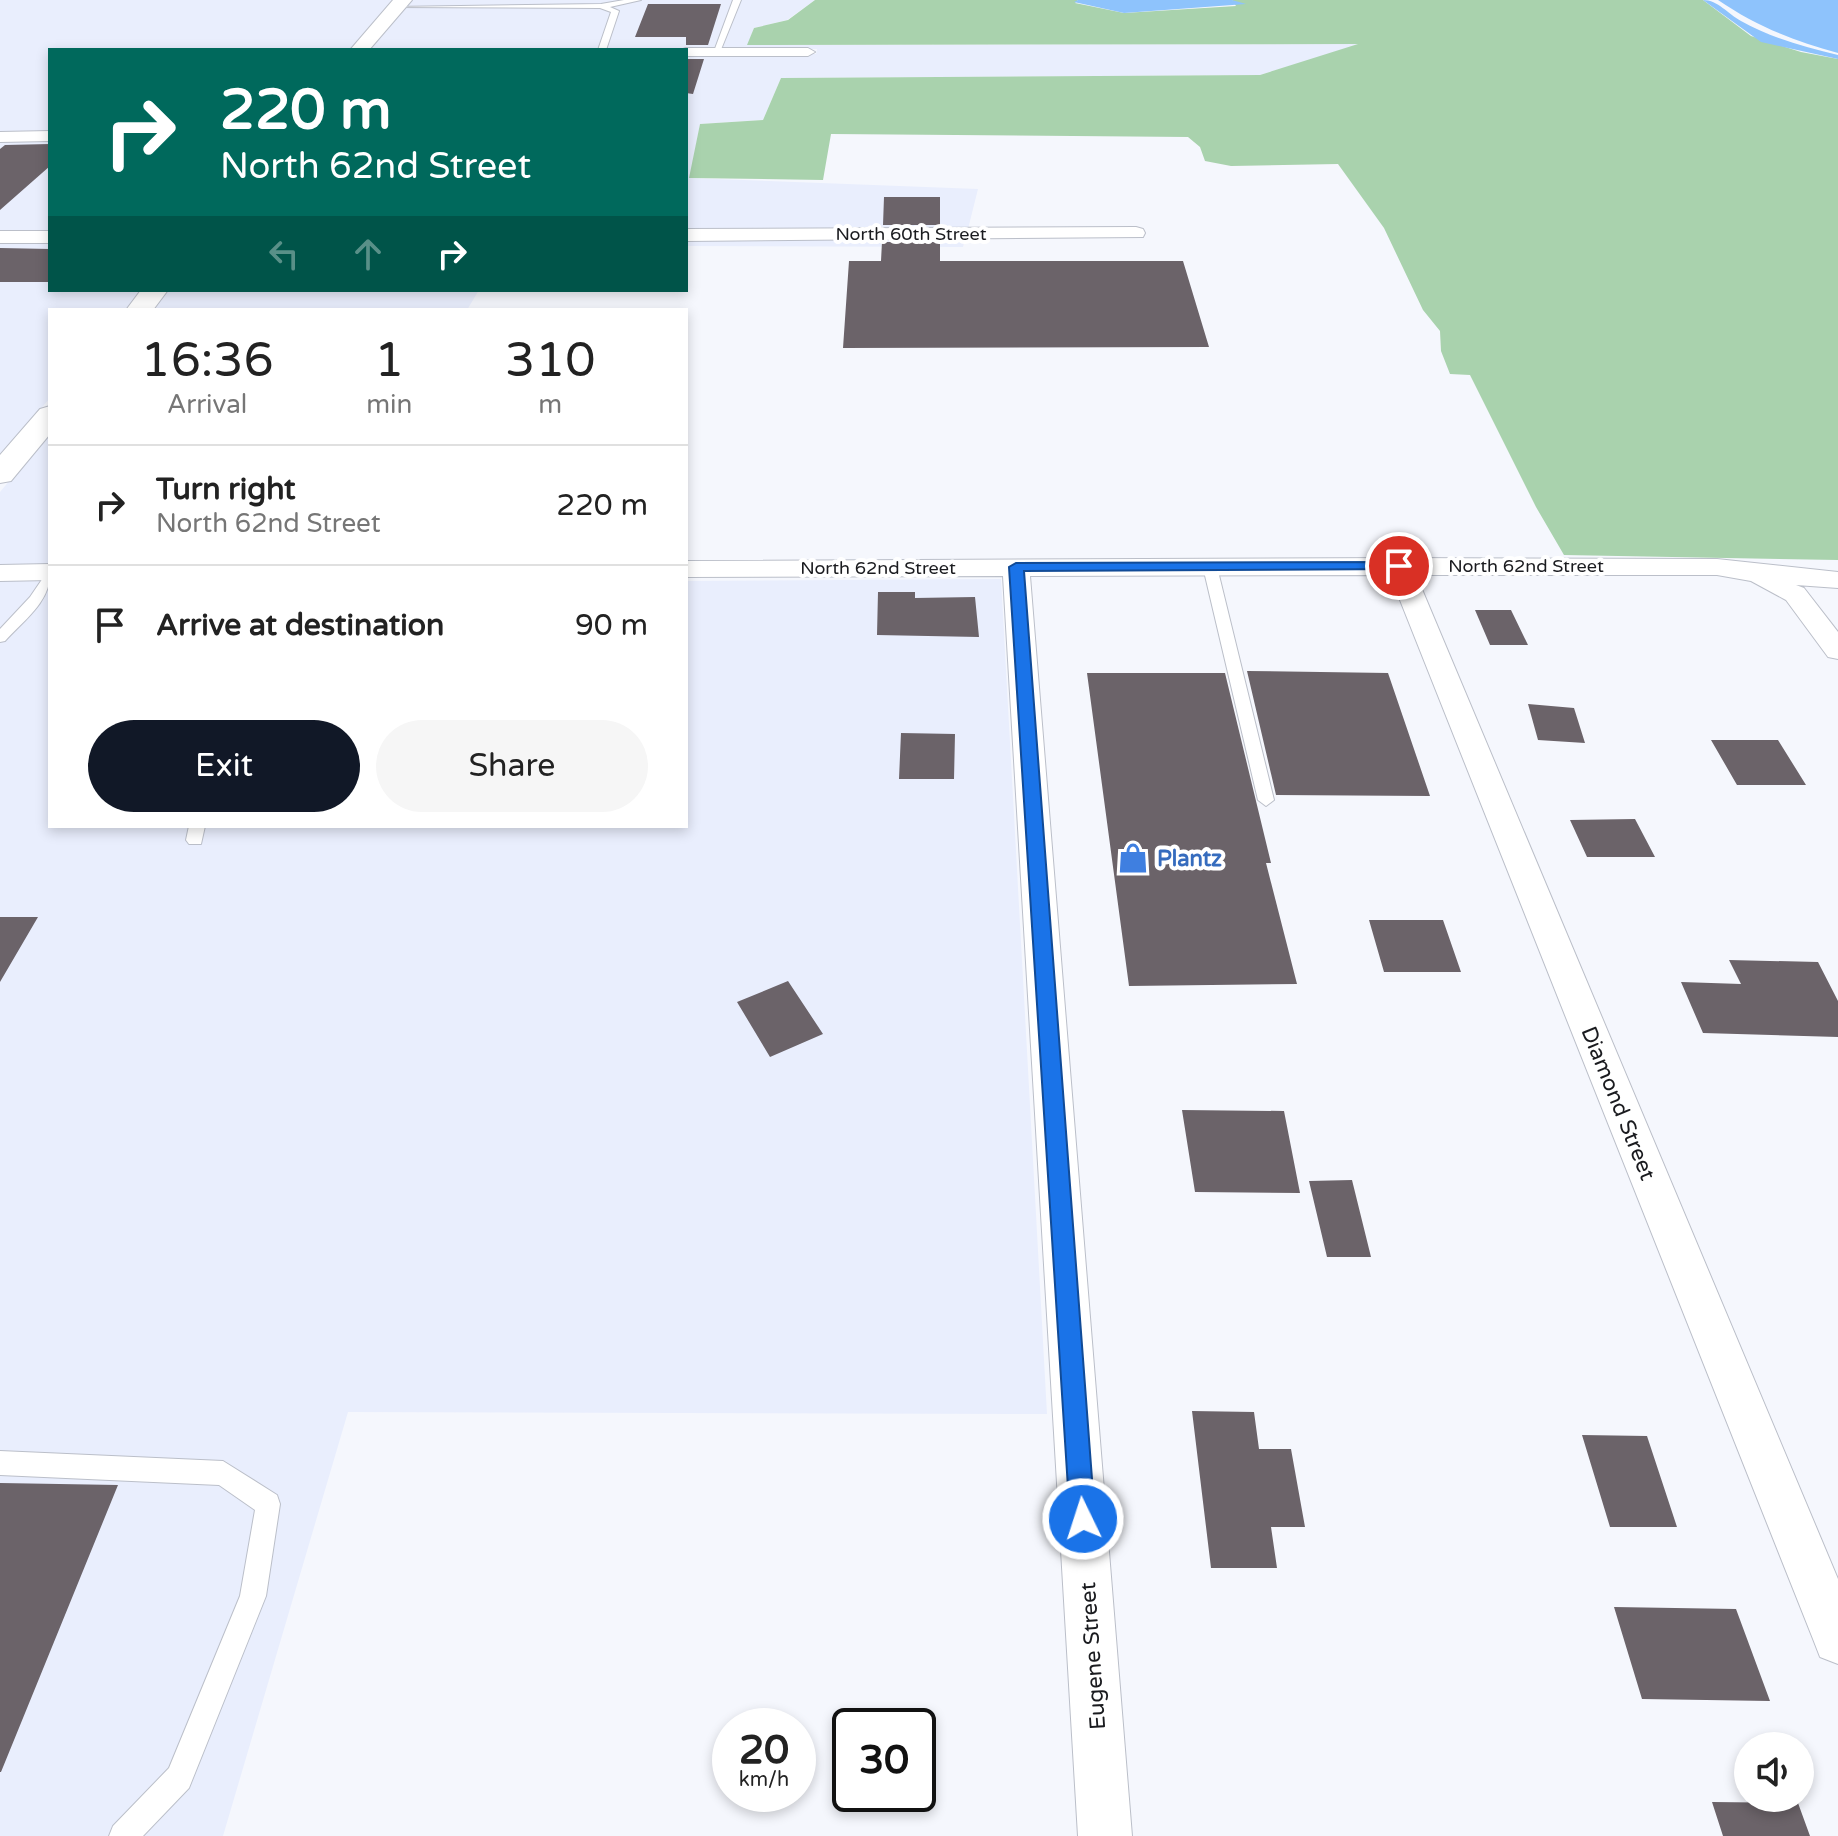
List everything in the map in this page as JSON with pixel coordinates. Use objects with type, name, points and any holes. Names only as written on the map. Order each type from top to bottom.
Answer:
[{"type":"main road","points":[[361,48],[400,3]]},
{"type":"main road","points":[[141,308],[153,292]]},
{"type":"main road","points":[[0,474],[46,425]]},
{"type":"street","points":[[688,52],[808,52]]},
{"type":"street","points":[[0,137],[48,136]]},
{"type":"street","name":"North 60th Street","points":[[688,235],[1136,233]]},
{"type":"street","points":[[0,237],[48,237]]},
{"type":"street","name":"Diamond Street","points":[[1399,566],[1838,1639]]},
{"type":"street","name":"Eugene Street","points":[[1016,567],[1105,1836]]},
{"type":"street","name":"North 62nd Street","points":[[688,569],[1717,567],[1838,580]]},
{"type":"street","points":[[0,573],[48,575]]},
{"type":"street","points":[[1752,573],[1795,594],[1838,651]]},
{"type":"lane","points":[[400,3],[601,6],[637,0]]},
{"type":"lane","points":[[716,52],[737,0]]},
{"type":"lane","points":[[601,6],[615,11],[603,48]]},
{"type":"lane","points":[[1210,567],[1266,800]]},
{"type":"lane","points":[[0,638],[48,578]]},
{"type":"lane","points":[[0,1463],[223,1473],[268,1504],[253,1596],[179,1778],[123,1836]]},
{"type":"shaded area","points":[[0,0],[394,0],[352,48],[48,48],[48,133],[0,133]]},
{"type":"shaded area","points":[[411,0],[815,0],[787,20],[754,28],[748,45],[1362,44],[1260,75],[781,78],[763,120],[700,124],[690,178],[978,189],[968,229],[688,231],[688,54],[816,54],[817,49],[370,48]]},
{"type":"shaded area","points":[[0,140],[48,140],[48,232],[0,232]]},
{"type":"shaded area","points":[[965,238],[963,247],[688,246],[688,239]]},
{"type":"shaded area","points":[[0,241],[48,241],[48,292],[141,292],[128,308],[48,308],[48,400],[0,456]]},
{"type":"shaded area","points":[[166,292],[478,292],[468,308],[153,308]]},
{"type":"shaded area","points":[[48,434],[48,564],[0,565],[0,492]]},
{"type":"shaded area","points":[[1001,579],[1047,1414],[348,1412],[223,1836],[0,1836],[0,581],[48,581],[48,828],[688,828],[688,581]]},
{"type":"green space","points":[[815,0],[1078,0],[1075,3],[1124,13],[1236,6],[1232,0],[1703,0],[1751,36],[1801,52],[1838,59],[1838,560],[1564,555],[1536,507],[1470,375],[1450,374],[1441,351],[1440,331],[1423,310],[1384,228],[1338,164],[1231,166],[1205,161],[1200,147],[1188,137],[831,134],[823,180],[689,178],[700,124],[763,120],[781,78],[1260,75],[1358,44],[747,45],[754,28],[788,20]]},
{"type":"water","points":[[1232,0],[1246,4],[1124,13],[1074,2]]},
{"type":"water","points":[[1703,0],[1718,5],[1764,32],[1838,55],[1838,59],[1761,42]]},
{"type":"water","points":[[1718,0],[1838,0],[1838,53],[1776,32]]},
{"type":"building","points":[[648,4],[721,4],[708,45],[686,45],[686,37],[635,37]]},
{"type":"building","points":[[688,59],[704,59],[693,94],[688,93]]},
{"type":"building","points":[[48,144],[48,168],[0,210],[0,149],[5,145]]},
{"type":"building","points":[[884,197],[940,197],[940,225],[883,225]]},
{"type":"building","points":[[882,242],[940,242],[940,261],[1183,261],[1209,347],[843,348],[849,261],[881,261]]},
{"type":"building","points":[[0,248],[48,249],[48,282],[0,282]]},
{"type":"building","points":[[878,592],[915,592],[915,598],[975,597],[979,637],[877,635]]},
{"type":"building","points":[[1475,610],[1511,610],[1528,645],[1490,645]]},
{"type":"building","points":[[1247,671],[1388,673],[1430,796],[1276,795]]},
{"type":"building","points":[[1087,673],[1225,673],[1271,863],[1266,863],[1297,984],[1129,986]]},
{"type":"building","points":[[1528,704],[1574,708],[1585,743],[1538,740]]},
{"type":"building","points":[[901,733],[955,734],[954,779],[899,779]]},
{"type":"building","points":[[1711,740],[1778,740],[1806,785],[1737,785]]},
{"type":"building","points":[[1635,819],[1655,857],[1587,857],[1570,820]]},
{"type":"building","points":[[0,917],[38,917],[0,982]]},
{"type":"building","points":[[1369,920],[1443,920],[1461,972],[1384,972]]},
{"type":"building","points":[[1729,960],[1818,962],[1838,1001],[1838,1037],[1703,1033],[1681,982],[1741,984]]},
{"type":"building","points":[[788,981],[823,1034],[770,1057],[737,1002]]},
{"type":"building","points":[[1182,1110],[1284,1111],[1300,1193],[1195,1192]]},
{"type":"building","points":[[1352,1180],[1371,1257],[1327,1257],[1309,1181]]},
{"type":"building","points":[[1192,1411],[1254,1412],[1259,1449],[1291,1449],[1305,1527],[1271,1527],[1277,1568],[1211,1568]]},
{"type":"building","points":[[1582,1435],[1647,1436],[1677,1527],[1610,1527]]},
{"type":"building","points":[[0,1483],[118,1485],[1,1772],[0,1772]]},
{"type":"building","points":[[1614,1607],[1736,1609],[1770,1701],[1642,1699]]},
{"type":"building","points":[[1712,1802],[1734,1802],[1734,1812],[1801,1812],[1810,1836],[1723,1836]]},
{"type":"place","name":"Plantz","points":[[1133,858]]},
{"type":"route","points":[[1083,1519],[1016,567],[1399,566]]}]
